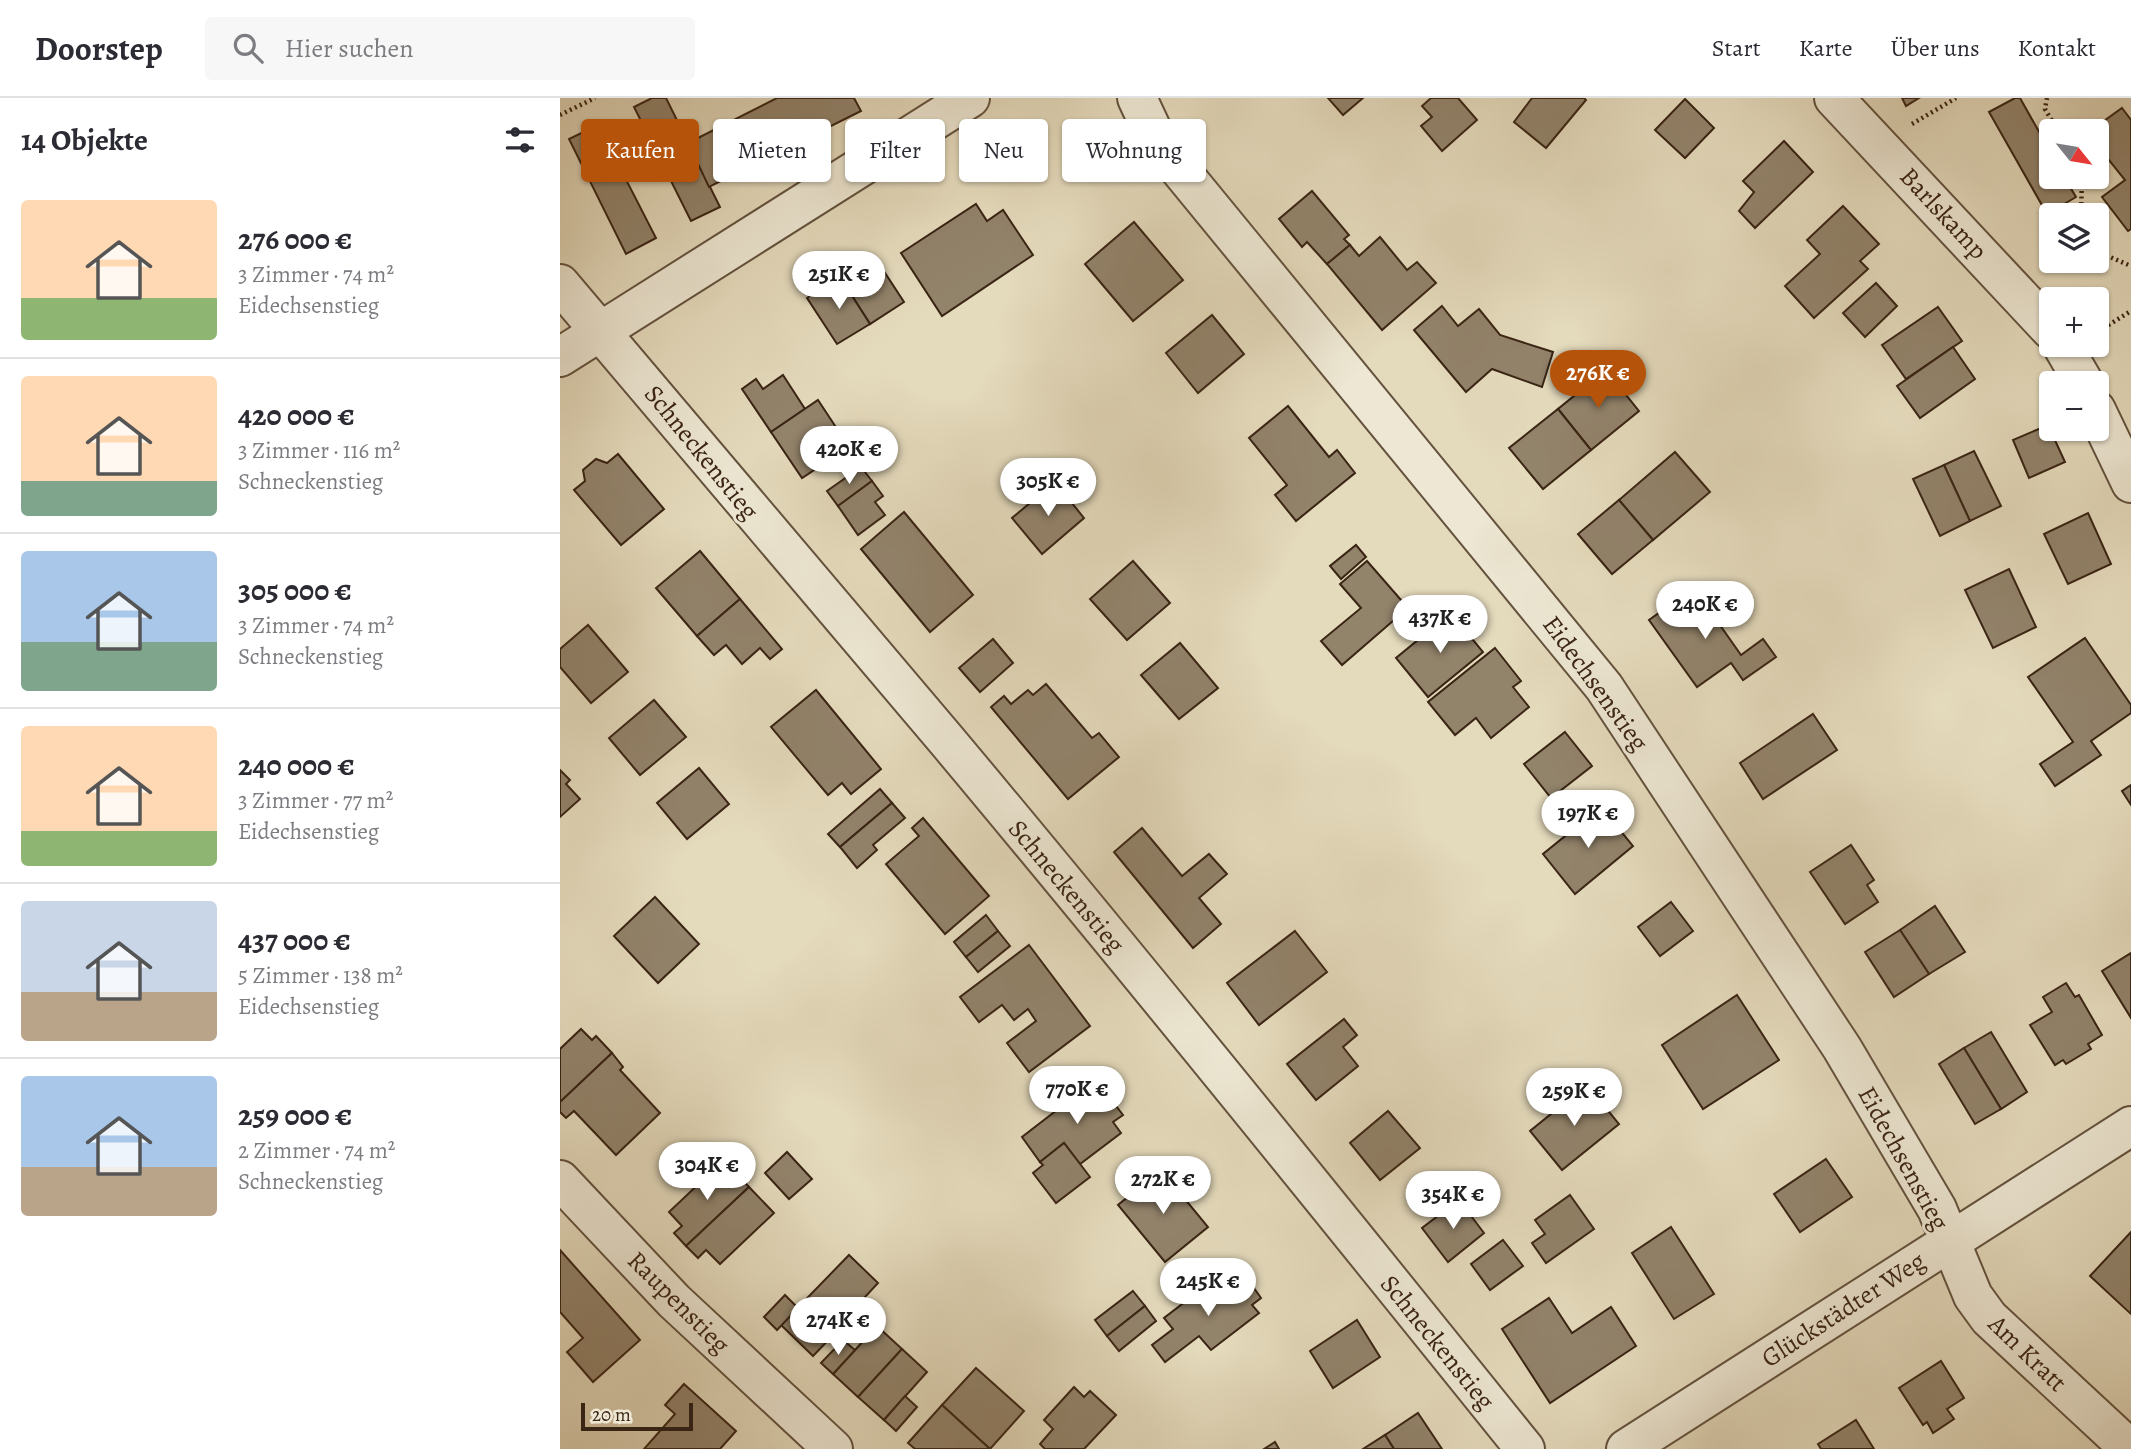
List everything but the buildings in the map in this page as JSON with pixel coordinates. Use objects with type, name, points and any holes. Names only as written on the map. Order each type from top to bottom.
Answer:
[{"type":"street","points":[[560,357],[970,98]]},
{"type":"street","name":"Eidechsenstieg","points":[[1137,98],[1158,143],[1604,687],[1842,1048],[1937,1209],[1950,1241]]},
{"type":"street","name":"Barlskamp","points":[[1834,98],[2039,317]]},
{"type":"street","name":"Schneckenstieg","points":[[560,284],[621,353],[730,488],[1058,875],[1525,1449]]},
{"type":"street","points":[[2109,437],[2131,483]]},
{"type":"street","name":"Glückstädter Weg","points":[[1626,1449],[2131,1126]]},
{"type":"street","name":"Raupenstieg","points":[[560,1180],[674,1301],[833,1449]]},
{"type":"street","name":"Am Kratt","points":[[1950,1241],[1973,1296],[1989,1318],[2130,1449]]},
{"type":"path","points":[[560,116],[595,98]]},
{"type":"path","points":[[1906,128],[1956,98]]},
{"type":"path","points":[[2047,98],[2045,109],[2051,119]]},
{"type":"path","points":[[2109,257],[2131,266]]},
{"type":"path","points":[[2109,324],[2131,311]]}]
